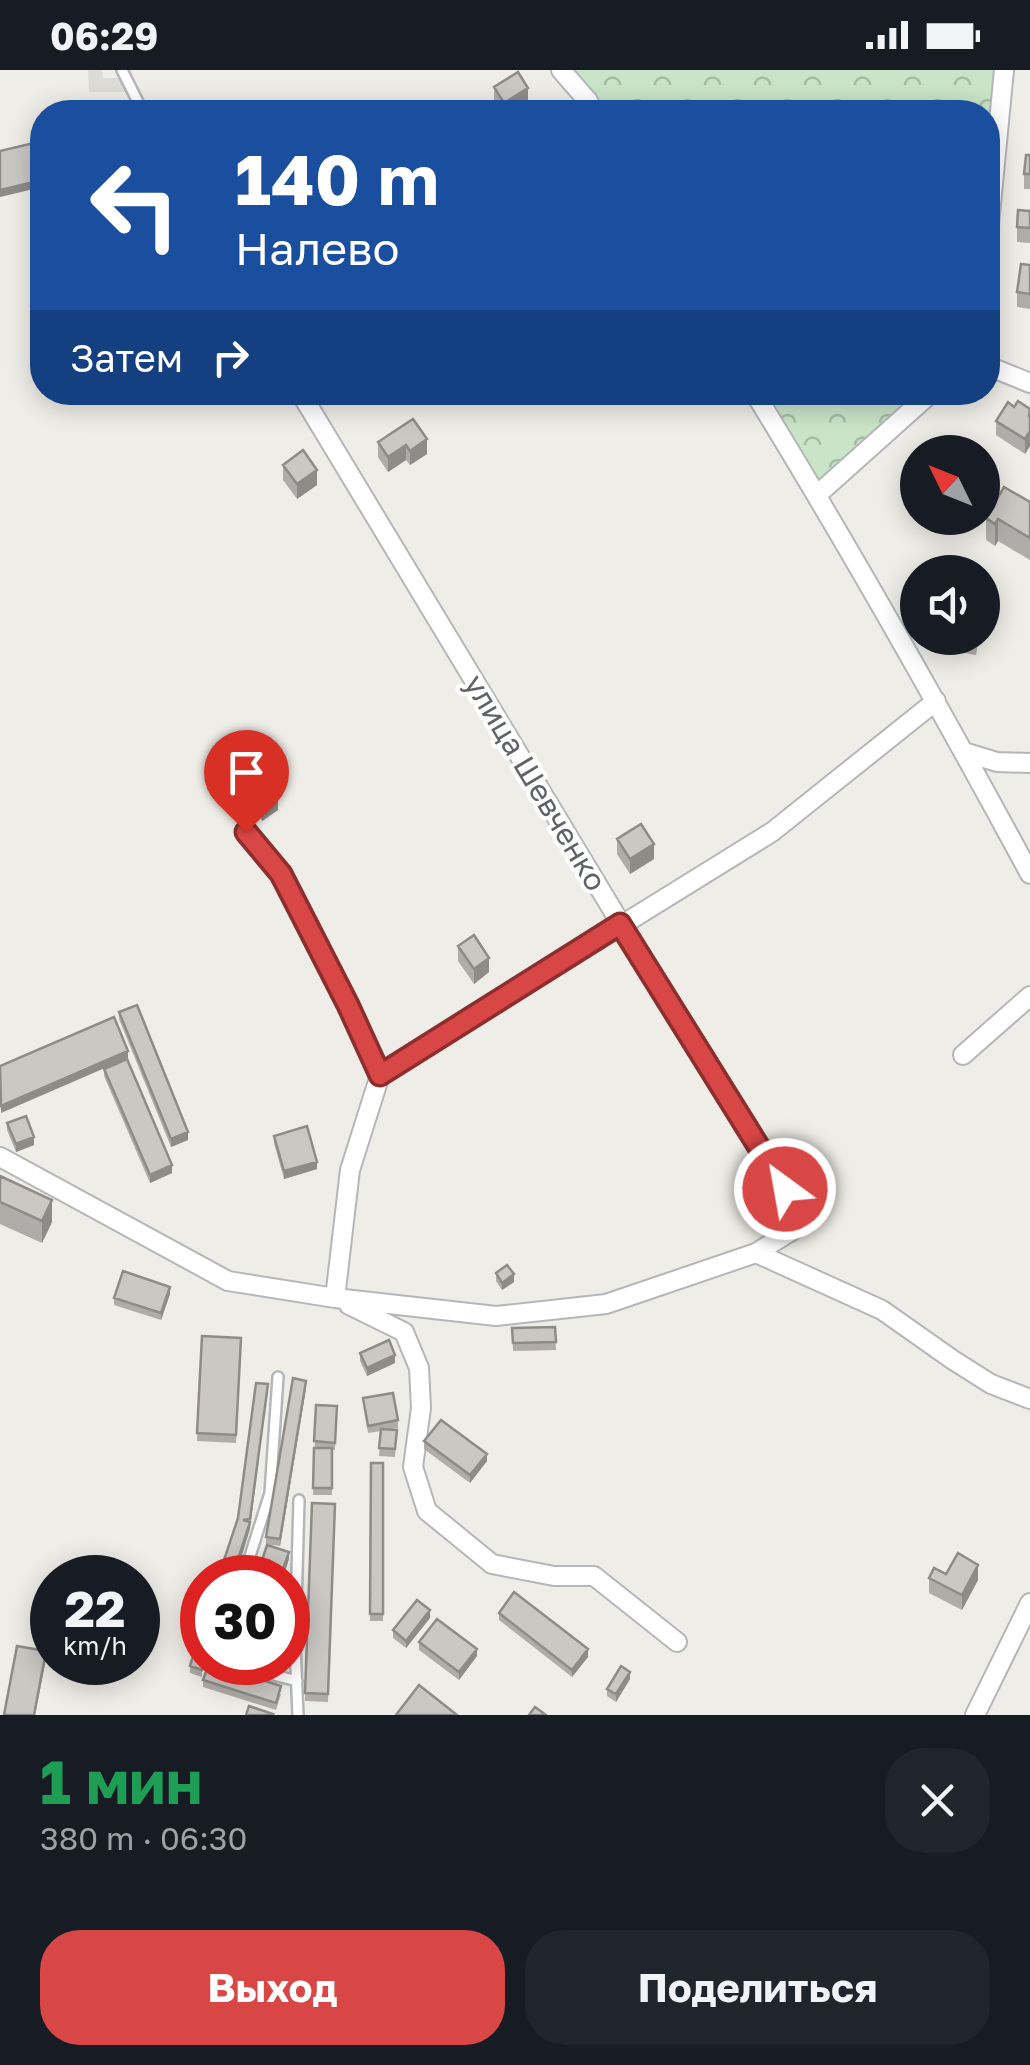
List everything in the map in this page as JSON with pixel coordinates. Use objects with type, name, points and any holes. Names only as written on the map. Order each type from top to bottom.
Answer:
[{"type":"street","points":[[561,70],[587,100]]},
{"type":"street","points":[[1000,111],[1004,70]]},
{"type":"street","points":[[1000,371],[1030,383]]},
{"type":"street","name":"улица Шевченко","points":[[308,405],[620,924],[806,1222],[756,1253]]},
{"type":"street","points":[[762,405],[936,701],[1030,874]]},
{"type":"street","points":[[817,494],[917,405]]},
{"type":"street","points":[[335,1298],[350,1170],[380,1075],[772,832],[936,701]]},
{"type":"street","points":[[964,752],[997,762],[1030,763]]},
{"type":"street","points":[[246,832],[281,874],[380,1075]]},
{"type":"street","points":[[963,1055],[1030,996]]},
{"type":"street","points":[[0,1156],[228,1281],[335,1298],[496,1316],[606,1304],[756,1253],[882,1310],[991,1384],[1030,1399]]},
{"type":"street","points":[[335,1298],[404,1332],[419,1368],[421,1408],[413,1468],[427,1511],[492,1564],[554,1576],[594,1576],[678,1642]]},
{"type":"street","points":[[975,1715],[1030,1603]]},
{"type":"lane","points":[[122,70],[137,100]]},
{"type":"lane","points":[[250,1555],[270,1494],[278,1377]]},
{"type":"lane","points":[[297,1555],[299,1500]]},
{"type":"lane","points":[[297,1685],[298,1715]]},
{"type":"shaded area","points":[[88,70],[102,70],[103,78],[130,78],[130,92],[89,92]]},
{"type":"green space","points":[[561,70],[1004,70],[1000,111],[1000,100],[584,100]]},
{"type":"green space","points":[[761,405],[918,405],[817,495]]},
{"type":"building","points":[[518,72],[528,88],[502,100],[494,87]]},
{"type":"building","points":[[30,144],[30,183],[0,190],[0,151]]},
{"type":"building","points":[[1026,155],[1030,155],[1030,174],[1024,174]]},
{"type":"building","points":[[1018,210],[1030,211],[1030,228],[1017,227]]},
{"type":"building","points":[[1021,264],[1030,265],[1030,294],[1017,292]]},
{"type":"building","points":[[1018,401],[1030,409],[1030,431],[1025,439],[996,421],[1008,402],[1014,407]]},
{"type":"building","points":[[413,419],[427,439],[410,451],[406,445],[388,457],[378,442]]},
{"type":"building","points":[[303,450],[317,470],[297,484],[283,465]]},
{"type":"building","points":[[1004,487],[1030,502],[1030,538],[1000,520],[1000,494]]},
{"type":"building","points":[[266,778],[278,795],[262,806],[251,789]]},
{"type":"building","points":[[641,824],[654,844],[630,859],[617,839]]},
{"type":"building","points":[[474,935],[489,958],[474,969],[458,946]]},
{"type":"building","points":[[137,1005],[188,1132],[171,1139],[119,1012]]},
{"type":"building","points":[[114,1017],[128,1051],[1,1106],[0,1066]]},
{"type":"building","points":[[127,1059],[172,1165],[150,1175],[104,1069]]},
{"type":"building","points":[[26,1116],[34,1137],[16,1144],[7,1123]]},
{"type":"building","points":[[307,1126],[317,1162],[284,1171],[274,1136]]},
{"type":"building","points":[[0,1176],[52,1200],[42,1221],[0,1202]]},
{"type":"building","points":[[507,1265],[514,1274],[502,1283],[496,1273]]},
{"type":"building","points":[[123,1271],[170,1287],[161,1313],[114,1298]]},
{"type":"building","points":[[555,1327],[556,1342],[513,1343],[512,1328]]},
{"type":"building","points":[[202,1336],[241,1338],[236,1435],[197,1433]]},
{"type":"building","points":[[389,1340],[395,1355],[367,1368],[360,1353]]},
{"type":"building","points":[[293,1378],[306,1381],[280,1539],[266,1537]]},
{"type":"building","points":[[256,1383],[268,1384],[250,1519],[243,1520],[250,1522],[239,1555],[226,1555],[238,1518]]},
{"type":"building","points":[[393,1393],[398,1420],[368,1426],[363,1398]]},
{"type":"building","points":[[316,1405],[337,1406],[335,1443],[314,1441]]},
{"type":"building","points":[[441,1420],[487,1454],[470,1475],[424,1441]]},
{"type":"building","points":[[381,1429],[397,1430],[395,1449],[379,1448]]},
{"type":"building","points":[[314,1448],[332,1448],[332,1488],[313,1488]]},
{"type":"building","points":[[371,1463],[383,1463],[383,1614],[370,1614]]},
{"type":"building","points":[[312,1503],[335,1504],[328,1694],[305,1693],[305,1685],[310,1685]]},
{"type":"building","points":[[267,1545],[289,1552],[288,1555],[264,1555]]},
{"type":"building","points":[[958,1553],[978,1565],[962,1595],[929,1578],[934,1568],[946,1574]]},
{"type":"building","points":[[514,1592],[588,1649],[572,1670],[499,1613]]},
{"type":"building","points":[[417,1600],[430,1610],[406,1641],[393,1630]]},
{"type":"building","points":[[437,1619],[477,1649],[459,1672],[419,1642]]},
{"type":"building","points":[[17,1646],[30,1648],[30,1685],[40,1685],[34,1715],[4,1715]]},
{"type":"building","points":[[621,1666],[630,1672],[616,1694],[607,1689]]},
{"type":"building","points":[[219,1685],[278,1685],[281,1686],[276,1703]]},
{"type":"building","points":[[419,1685],[457,1715],[396,1715]]},
{"type":"building","points":[[249,1706],[273,1714],[246,1715]]},
{"type":"building","points":[[535,1707],[546,1715],[529,1715]]},
{"type":"route","points":[[246,832],[281,874],[380,1075],[620,924],[785,1189]]}]
